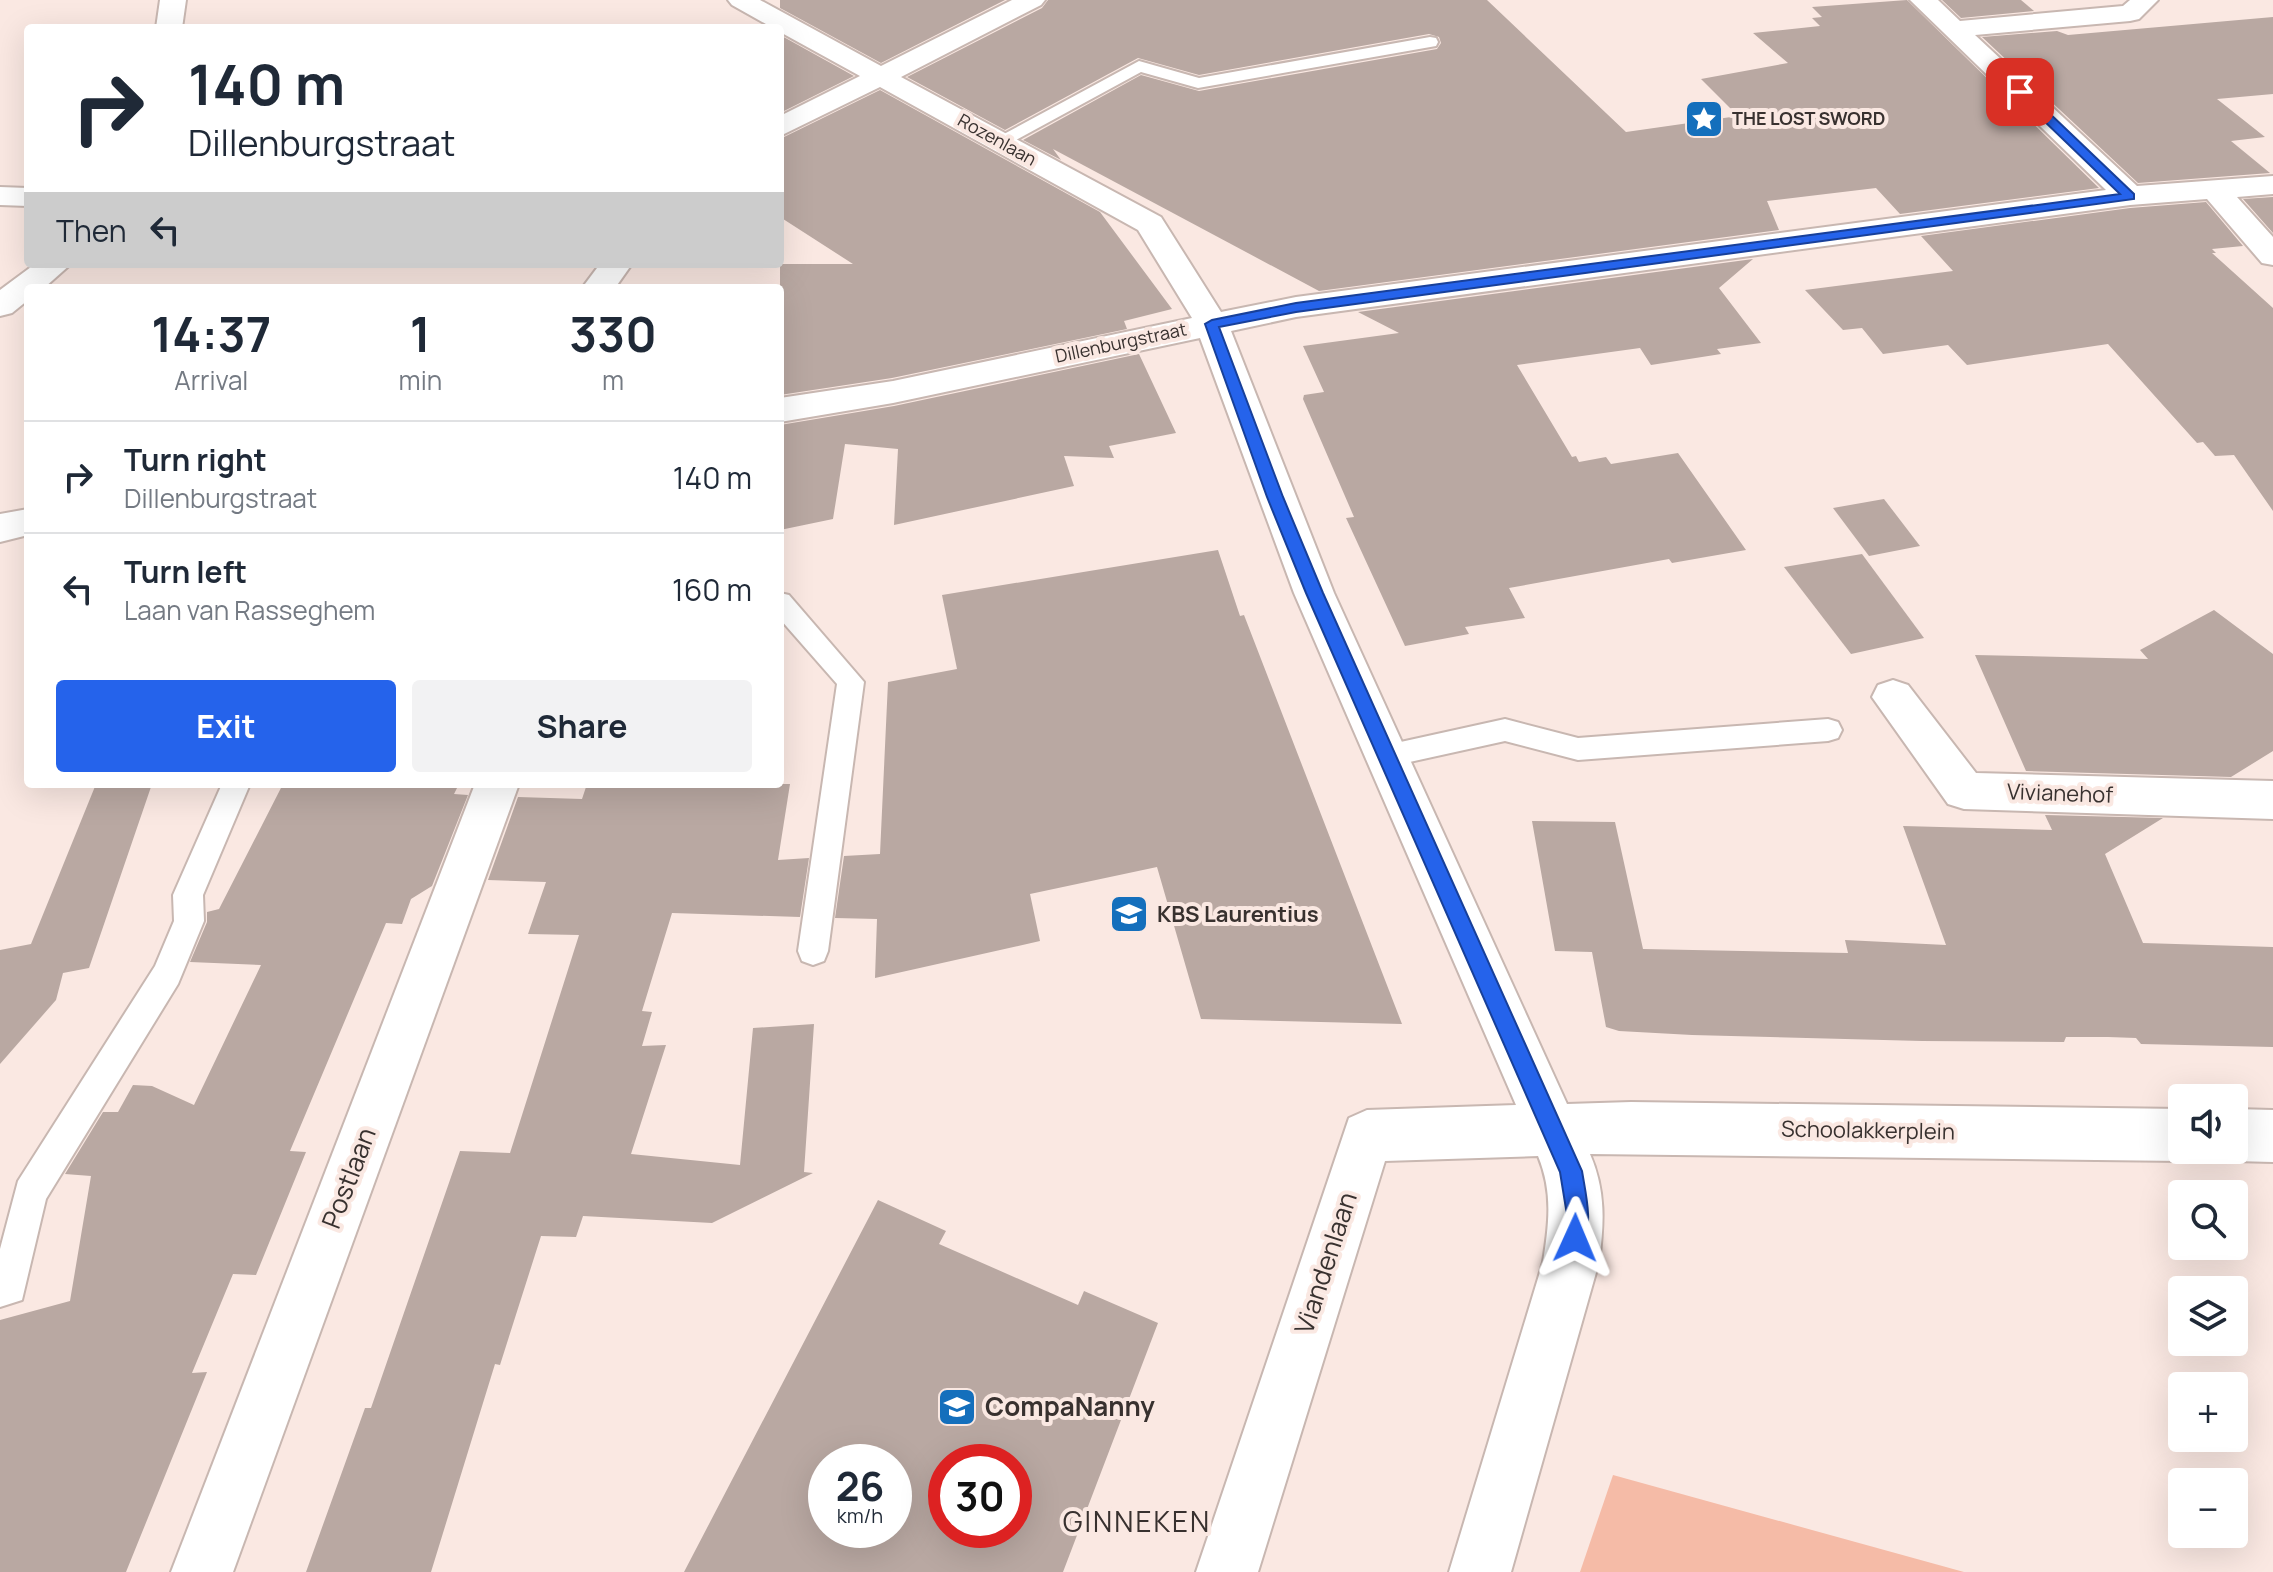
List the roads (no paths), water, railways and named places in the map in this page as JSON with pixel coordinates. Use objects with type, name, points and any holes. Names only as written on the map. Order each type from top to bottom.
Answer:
[{"type":"street","points":[[170,24],[173,0]]},
{"type":"street","name":"Rozenlaan","points":[[741,0],[1150,224],[1212,324]]},
{"type":"street","points":[[784,125],[884,76],[965,31],[1032,0]]},
{"type":"street","points":[[1923,0],[2130,196]]},
{"type":"street","points":[[1954,29],[2130,13],[2145,0]]},
{"type":"street","name":"Dillenburgstraat","points":[[784,409],[893,392],[1296,307],[2130,196],[2273,185]]},
{"type":"street","points":[[2215,190],[2273,256]]},
{"type":"street","points":[[0,196],[24,197]]},
{"type":"street","points":[[29,284],[50,268]]},
{"type":"street","points":[[0,306],[24,288]]},
{"type":"street","points":[[1212,324],[1275,497],[1571,1171],[1578,1215],[1571,1262],[1480,1572]]},
{"type":"street","points":[[0,528],[24,523]]},
{"type":"street","name":"Vivianehof","points":[[1893,697],[1964,791],[2273,800]]},
{"type":"street","name":"Postlaan","points":[[202,1572],[496,788]]},
{"type":"street","name":"Schoolakkerplein","points":[[1553,1127],[2168,1135]]},
{"type":"street","name":"Viandenlaan","points":[[1231,1571],[1367,1136],[1553,1127]]},
{"type":"street","points":[[2248,1135],[2273,1136]]},
{"type":"lane","points":[[1000,141],[1139,66],[1198,83],[1430,42]]},
{"type":"lane","points":[[784,607],[851,682],[813,951]]},
{"type":"lane","points":[[1387,756],[1505,730],[1578,749],[1828,730]]},
{"type":"lane","points":[[0,1289],[9,1287],[30,1193],[167,974],[189,921],[188,895],[234,788]]},
{"type":"place","name":"THE LOST SWORD","points":[[1704,119]]},
{"type":"place","name":"KBS Laurentius","points":[[1129,914]]},
{"type":"place","name":"CompaNanny","points":[[957,1407]]},
{"type":"district","name":"GINNEKEN","points":[[1137,1522]]}]
